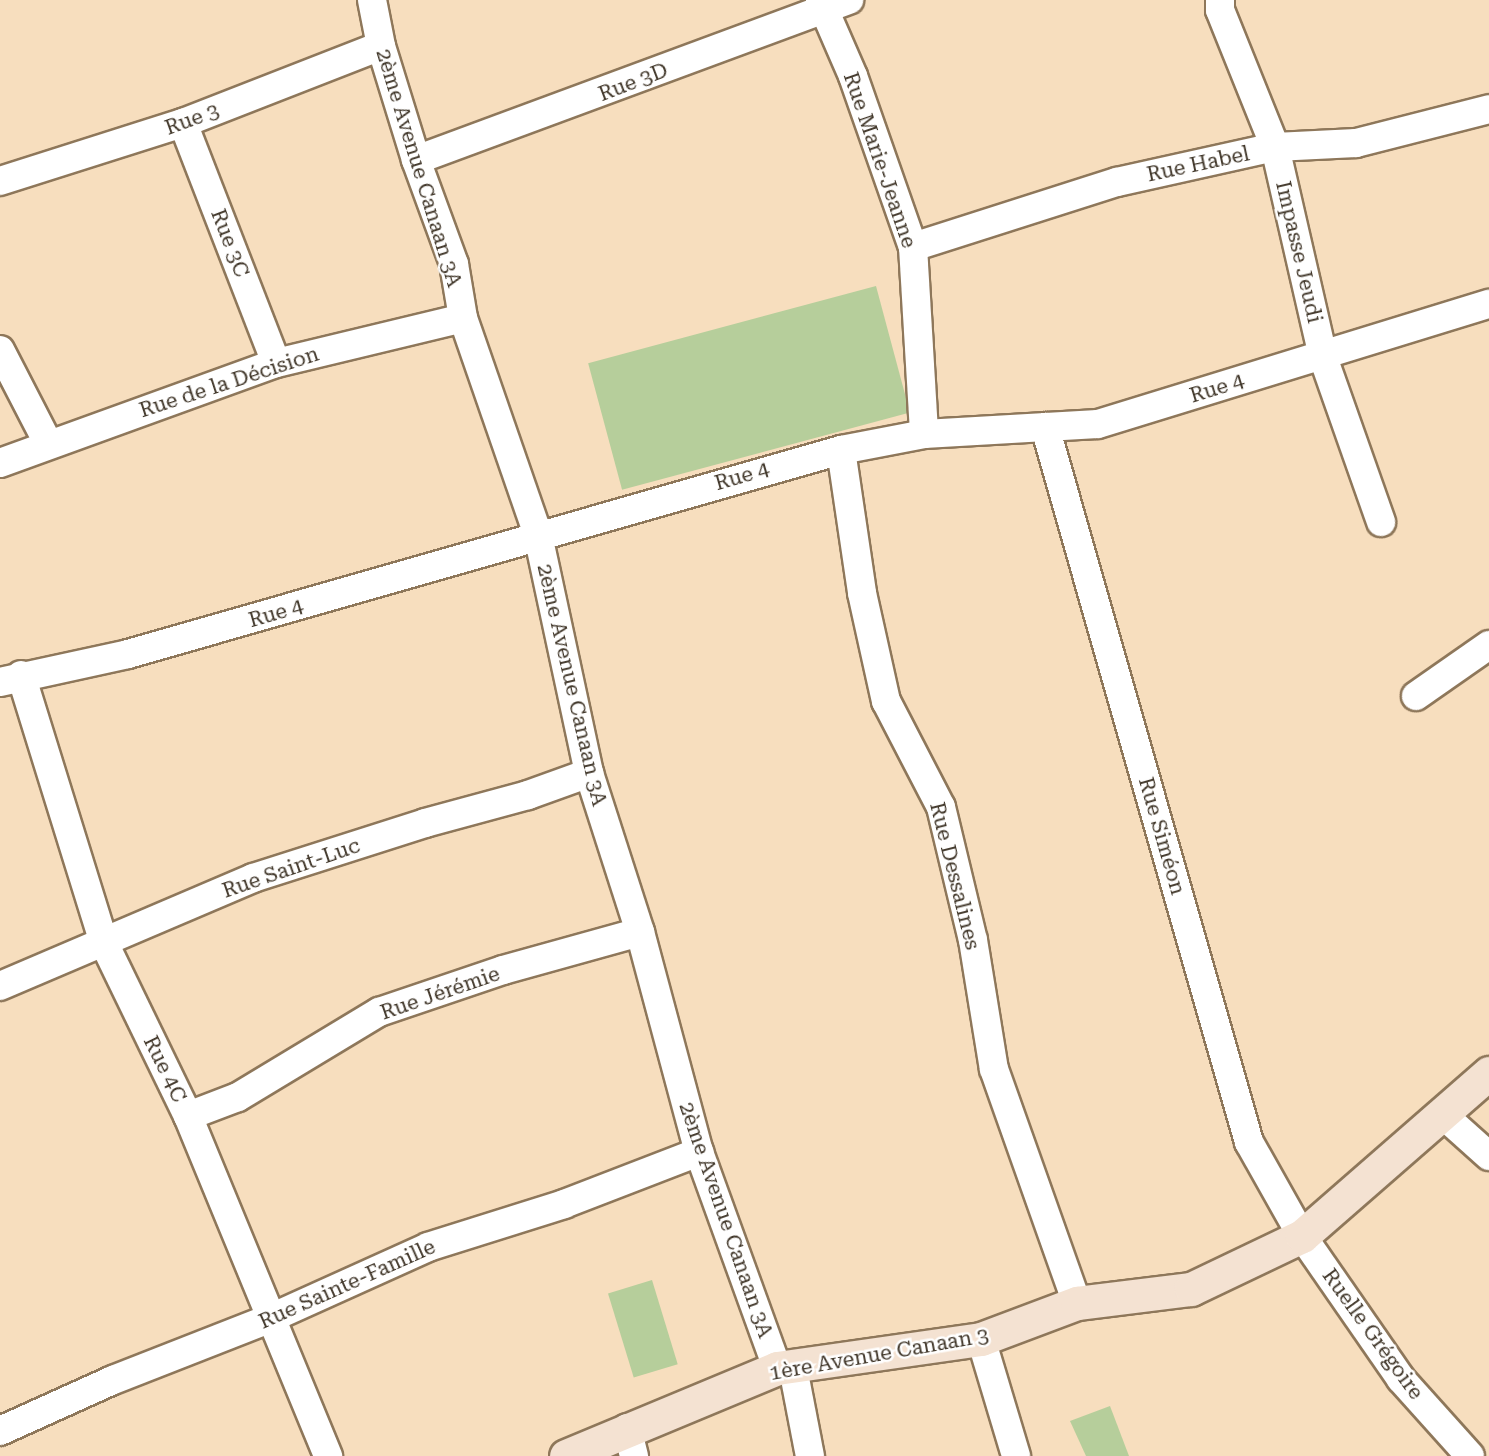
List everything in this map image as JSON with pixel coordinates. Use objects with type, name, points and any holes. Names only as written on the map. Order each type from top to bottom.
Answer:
[{"type":"main road","name":"1ère Avenue Canaan 3","points":[[566,1456],[631,1442],[785,1368],[981,1339],[1077,1303],[1191,1289],[1302,1236],[1489,1073]]},
{"type":"street","name":"2ème Avenue Canaan 3A","points":[[372,0],[381,46],[416,160],[453,264],[463,318],[538,535],[589,773],[640,932],[699,1152],[785,1368],[810,1456]]},
{"type":"street","name":"Impasse Jeudi","points":[[1220,0],[1220,10],[1275,147],[1323,357],[1381,522]]},
{"type":"street","name":"Rue 3D","points":[[416,160],[499,132],[831,3]]},
{"type":"street","name":"Rue Marie-Jeanne","points":[[831,3],[853,76],[913,247],[924,434]]},
{"type":"street","name":"Rue 3","points":[[0,181],[183,123],[381,46]]},
{"type":"street","name":"Rue Habel","points":[[913,247],[1117,182],[1275,147],[1356,143],[1489,109]]},
{"type":"street","name":"Rue 3C","points":[[183,123],[276,363]]},
{"type":"street","name":"Rue 4","points":[[10,679],[128,654],[842,450],[924,434],[1098,424],[1323,357],[1489,304]]},
{"type":"street","name":"Rue de la Décision","points":[[0,463],[48,443],[276,363],[463,318]]},
{"type":"street","points":[[0,350],[48,443]]},
{"type":"street","name":"Rue Siméon","points":[[1045,427],[1249,1142],[1302,1236]]},
{"type":"street","name":"Rue Dessalines","points":[[842,450],[862,593],[886,701],[941,807],[973,940],[994,1069],[1077,1303]]},
{"type":"street","points":[[1416,696],[1489,645]]},
{"type":"street","name":"Rue 4C","points":[[10,679],[104,943],[188,1116],[328,1456]]},
{"type":"street","name":"Rue Saint-Luc","points":[[0,986],[254,878],[589,773]]},
{"type":"street","name":"Rue Jérémie","points":[[188,1116],[238,1097],[379,1012],[502,970],[640,932]]},
{"type":"street","points":[[1442,1114],[1489,1156]]},
{"type":"street","name":"Rue Sainte-Famille","points":[[0,1431],[113,1380],[271,1318],[428,1247],[564,1204],[699,1152]]},
{"type":"street","name":"Ruelle Grégoire","points":[[1302,1236],[1401,1378],[1470,1456]]},
{"type":"street","points":[[981,1339],[1016,1456]]},
{"type":"green space","points":[[876,286],[910,413],[622,490],[588,363]]},
{"type":"green space","points":[[652,1280],[678,1364],[634,1378],[608,1293]]},
{"type":"green space","points":[[1110,1406],[1129,1456],[1086,1456],[1070,1421]]}]
